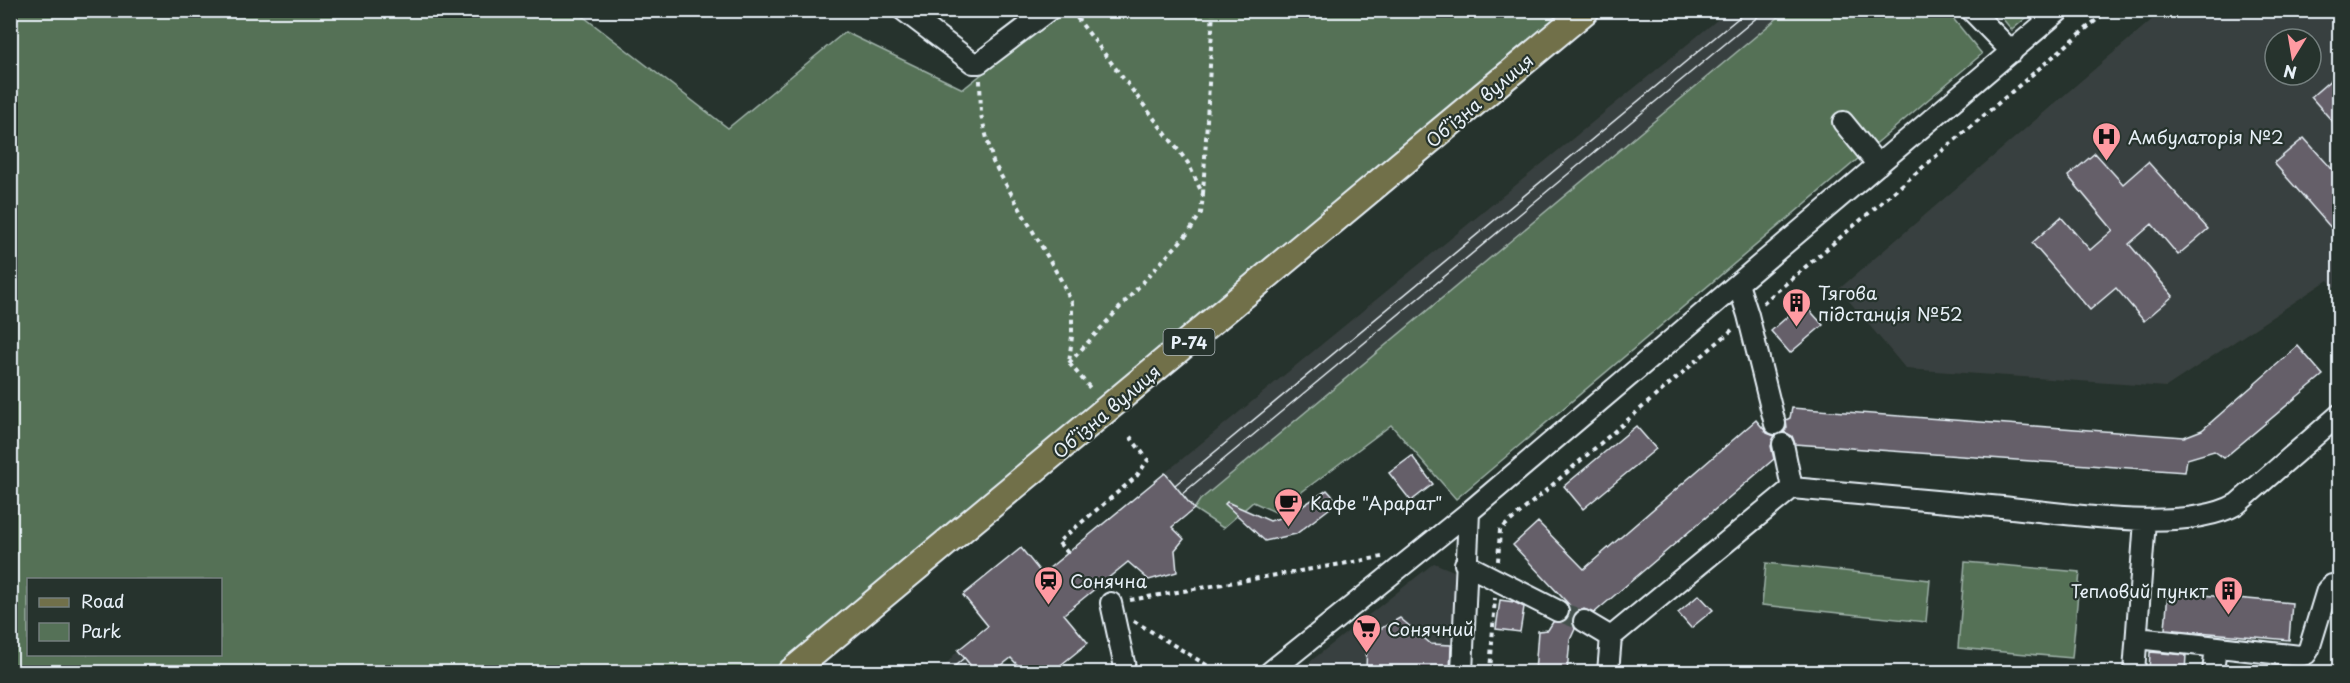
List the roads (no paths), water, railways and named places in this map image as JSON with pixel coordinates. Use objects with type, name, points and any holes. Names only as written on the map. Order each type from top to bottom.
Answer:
[{"type":"main road","name":"Обʼїзна вулиця","points":[[791,672],[1587,10]]},
{"type":"street","points":[[903,10],[973,63],[979,63],[1049,10]]},
{"type":"street","points":[[1971,10],[2012,52]]},
{"type":"street","points":[[1270,672],[1469,512],[2060,10]]},
{"type":"street","points":[[1843,122],[1878,165]]},
{"type":"street","points":[[1738,284],[1775,424]]},
{"type":"street","points":[[1608,672],[1611,637],[1792,488],[2145,520],[2209,515],[2224,512],[2237,504],[2340,414]]},
{"type":"street","points":[[1783,444],[1792,488]]},
{"type":"street","points":[[1462,672],[1469,512]]},
{"type":"street","points":[[2134,672],[2145,520]]},
{"type":"street","points":[[1465,564],[1558,611]]},
{"type":"street","points":[[2138,638],[2300,656],[2310,650],[2327,590],[2332,585],[2340,585]]},
{"type":"street","points":[[1112,603],[1126,672]]},
{"type":"street","points":[[1584,621],[1611,637]]},
{"type":"street","points":[[2213,672],[2216,647]]},
{"type":"tunnel","points":[[1558,611],[1584,621]]},
{"type":"tram line","points":[[1175,485],[1748,10]]},
{"type":"tram line","points":[[1182,494],[1766,10]]},
{"type":"tram line","points":[[948,672],[964,658]]},
{"type":"tram line","points":[[968,672],[973,668]]},
{"type":"place","name":"Амбулаторія №2","points":[[2107,162]]},
{"type":"place","name":"Тягова підстанція №52","points":[[1797,328]]},
{"type":"place","name":"Кафе \"Арарат\"","points":[[1289,528]]},
{"type":"place","name":"Сонячна","points":[[1049,606]]},
{"type":"place","name":"Тепловий пункт","points":[[2229,616]]},
{"type":"place","name":"Сонячний","points":[[1366,654]]}]
